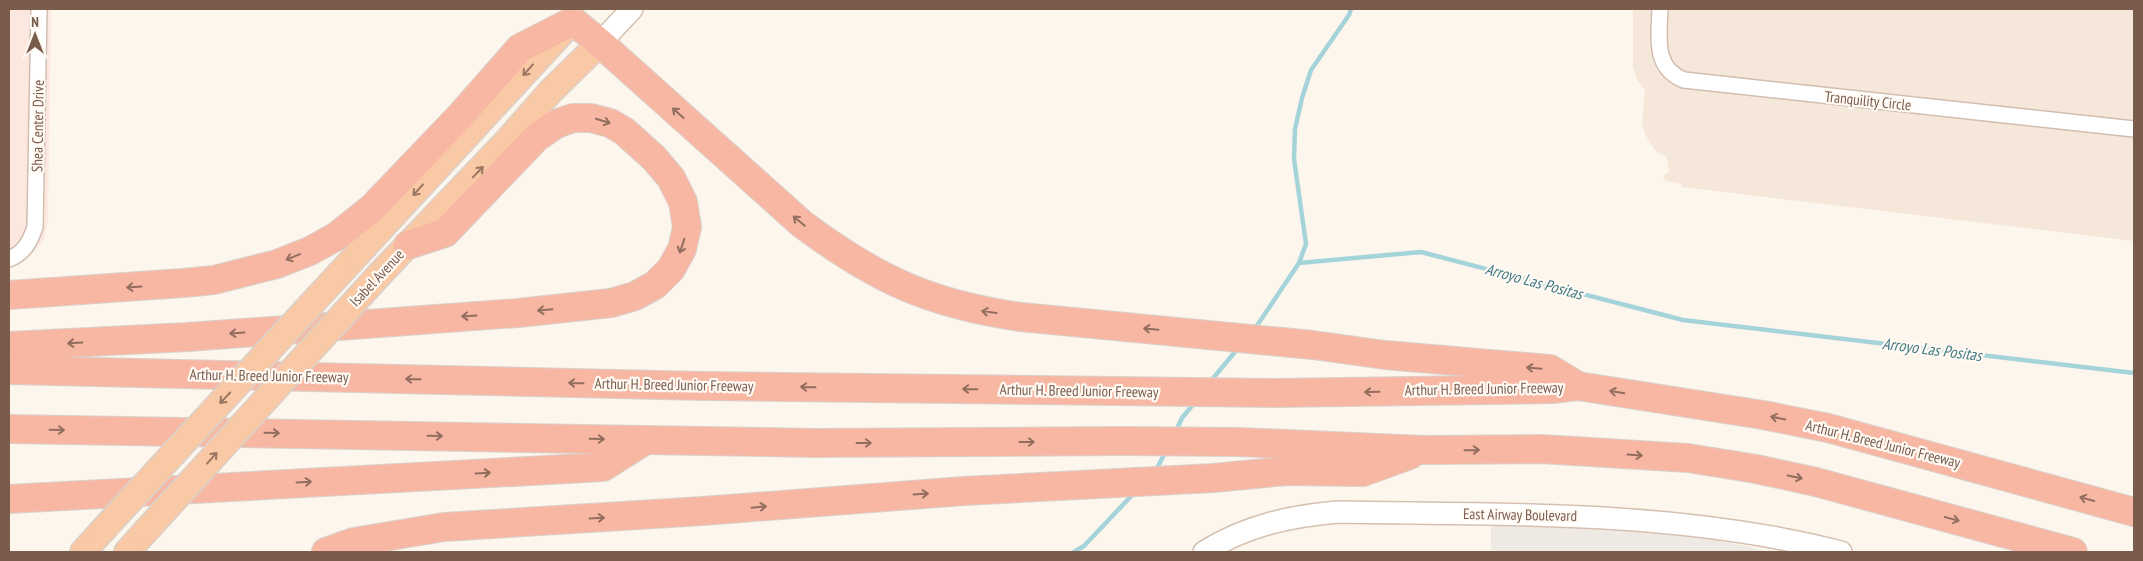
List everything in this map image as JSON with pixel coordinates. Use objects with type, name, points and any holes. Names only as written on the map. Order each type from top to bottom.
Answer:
[{"type":"highway","points":[[9,295],[214,280],[269,266],[310,251],[337,236],[372,208],[462,114],[520,48],[578,15],[600,43],[802,224],[838,250],[908,289],[941,301],[980,311],[1021,317],[1313,345],[1385,355],[1550,369],[1578,386]]},
{"type":"highway","name":"Isabel Avenue","points":[[83,552],[578,15]]},
{"type":"highway","name":"Isabel Avenue","points":[[127,552],[381,273],[507,141],[551,91],[600,43]]},
{"type":"highway","points":[[9,346],[188,337],[518,313],[611,303],[635,296],[655,286],[666,275],[682,249],[687,227],[683,202],[671,178],[654,158],[624,131],[610,123],[591,118],[573,118],[556,124],[536,138],[445,233],[408,245]]},
{"type":"highway","name":"Arthur H. Breed Junior Freeway","points":[[9,370],[694,386],[1159,392],[1275,393],[1552,389],[1578,386],[1762,415],[1828,428],[2134,512]]},
{"type":"highway","points":[[9,429],[815,443],[1123,441],[1239,442],[1424,450],[1541,449],[1688,458],[1816,482],[2073,552]]},
{"type":"highway","points":[[9,499],[603,467],[646,440]]},
{"type":"highway","points":[[326,552],[354,542],[444,527],[703,512],[964,490],[1213,478],[1286,471],[1363,472],[1424,450]]},
{"type":"main road","name":"Isabel Avenue","points":[[600,43],[632,9]]},
{"type":"main road","name":"East Airway Boulevard","points":[[1204,552],[1242,532],[1272,522],[1306,515],[1338,512],[1624,518],[1727,530],[1797,547],[1841,552]]},
{"type":"street","name":"Shea Center Drive","points":[[9,259],[22,251],[31,241],[36,227],[39,9]]},
{"type":"street","name":"Tranquility Circle","points":[[1660,9],[1660,56],[1669,71],[1684,80],[2134,129]]},
{"type":"shaded area","points":[[9,9],[51,9],[48,220],[44,240],[26,260],[9,269]]},
{"type":"shaded area","points":[[1633,9],[2134,9],[2134,241],[1682,187],[1682,184],[1666,181],[1663,177],[1669,171],[1667,158],[1654,149],[1645,134],[1642,123],[1645,90],[1637,80],[1633,67]]},
{"type":"shaded area","points":[[1542,524],[1667,532],[1751,547],[1766,552],[1491,552],[1491,525]]},
{"type":"waterway","points":[[1254,330],[1299,263],[1306,244],[1294,159],[1295,129],[1311,70],[1349,15],[1351,9]]},
{"type":"waterway","name":"Arroyo Las Positas","points":[[1299,263],[1421,252],[1683,320],[2134,373]]},
{"type":"waterway","name":"Arroyo Las Positas","points":[[1210,382],[1239,347]]},
{"type":"waterway","name":"Arroyo Las Positas","points":[[1175,433],[1182,418],[1195,402]]},
{"type":"waterway","name":"Arroyo Las Positas","points":[[1156,470],[1166,451]]},
{"type":"waterway","name":"Arroyo Las Positas","points":[[1074,552],[1084,546],[1135,492]]}]
